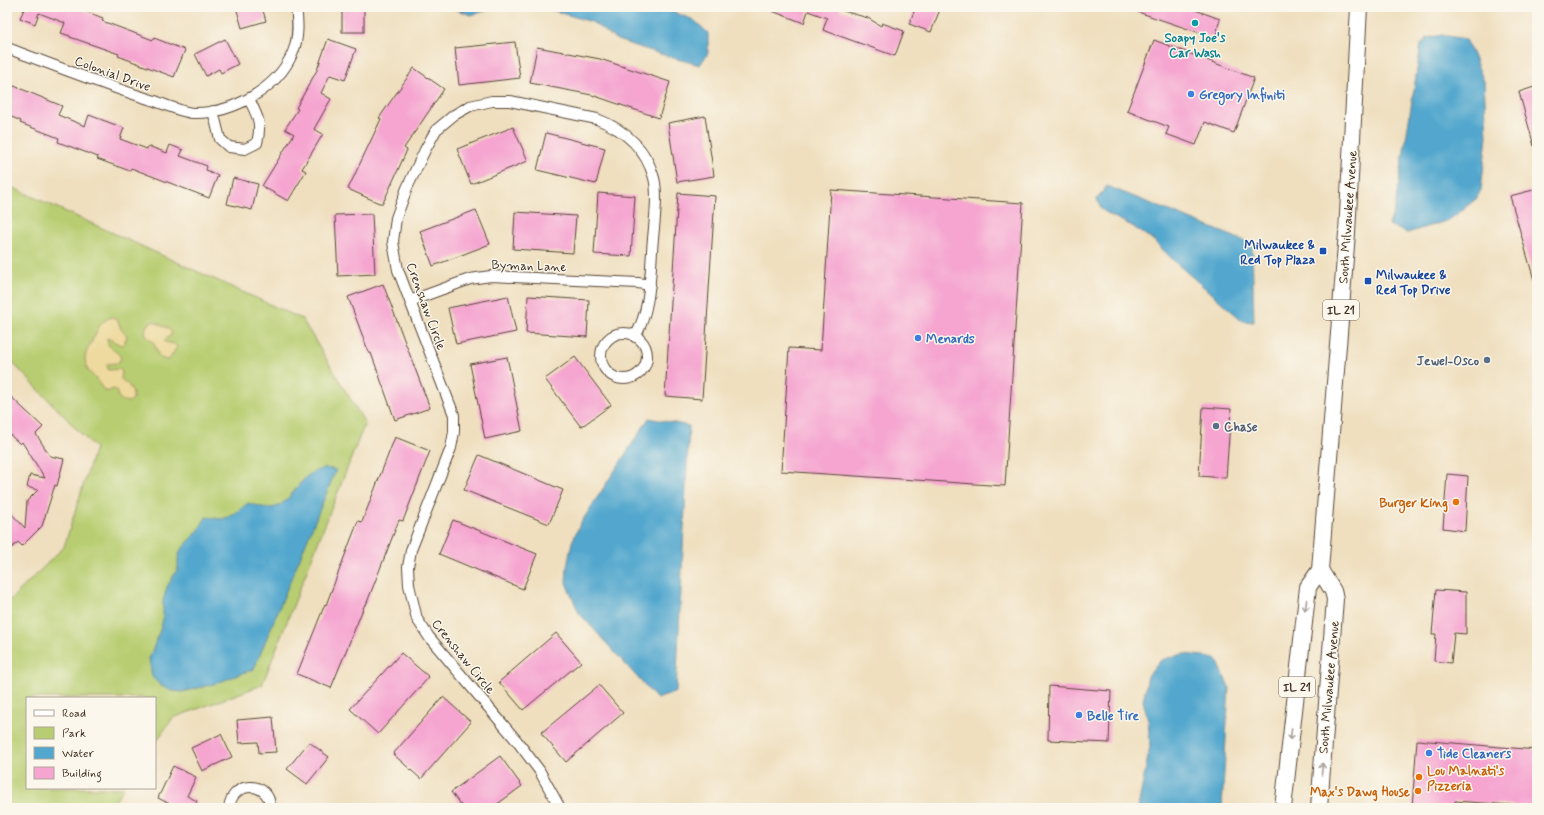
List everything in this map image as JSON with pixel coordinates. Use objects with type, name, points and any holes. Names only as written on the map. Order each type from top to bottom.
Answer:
[{"type":"main road","name":"South Milwaukee Avenue","points":[[1319,808],[1335,598],[1333,591],[1320,570],[1347,233],[1359,7]]},
{"type":"main road","name":"IL 21","points":[[1283,808],[1308,587],[1320,570]]},
{"type":"street","name":"Colonial Drive","points":[[7,48],[140,97],[192,113],[213,111],[249,99],[264,90],[280,73],[293,52],[298,29],[296,7]]},
{"type":"street","points":[[213,111],[220,139],[229,147],[245,149],[257,143],[260,130],[257,114],[249,99]]},
{"type":"street","name":"Crenshaw Circle","points":[[560,808],[539,770],[517,741],[429,637],[416,619],[409,586],[408,567],[411,550],[451,448],[454,432],[454,415],[398,270],[393,242],[396,218],[403,198],[436,130],[454,115],[470,106],[492,101],[510,101],[597,119],[611,124],[626,134],[640,149],[654,179],[656,198],[648,304],[635,337]]},
{"type":"street","name":"Byman Lane","points":[[410,301],[470,278],[491,276],[638,283],[650,285]]},
{"type":"street","points":[[619,334],[626,334],[635,337],[644,346],[646,360],[644,367],[633,377],[626,379],[611,375],[602,364],[602,349],[606,342],[619,334]]},
{"type":"street","points":[[230,808],[230,800],[234,794],[245,787],[252,787],[264,792],[268,798],[270,808]]},
{"type":"green space","points":[[7,185],[302,319],[365,423],[262,685],[173,718],[156,742],[156,697],[26,697],[26,789],[123,789],[115,801],[104,808],[7,808],[7,603],[64,547],[95,448],[7,357]]},
{"type":"sand","points":[[113,317],[118,321],[121,329],[127,336],[124,344],[121,345],[107,338],[108,345],[121,358],[118,363],[107,364],[108,370],[120,369],[122,372],[121,379],[133,392],[133,399],[129,402],[120,399],[116,390],[113,389],[107,392],[103,389],[87,368],[85,360],[86,353],[98,328],[105,320]]},
{"type":"sand","points":[[153,321],[169,329],[172,333],[164,340],[165,342],[174,344],[177,347],[169,360],[160,358],[154,343],[145,333],[147,325]]},
{"type":"water","points":[[449,7],[499,7],[471,15]]},
{"type":"water","points":[[541,7],[661,7],[694,20],[708,33],[708,53],[700,65],[670,57],[617,40],[592,22]]},
{"type":"water","points":[[1442,35],[1466,39],[1484,81],[1487,137],[1481,190],[1476,199],[1449,220],[1407,233],[1389,225],[1395,207],[1421,45],[1427,38]]},
{"type":"water","points":[[1107,186],[1252,244],[1254,322],[1243,321],[1176,263],[1153,240],[1132,226],[1101,209],[1097,199]]},
{"type":"water","points":[[649,418],[689,426],[676,692],[657,699],[579,613],[566,583],[567,567],[572,542],[580,524]]},
{"type":"water","points":[[324,468],[336,470],[254,669],[214,684],[182,692],[172,691],[161,686],[152,677],[149,659],[163,619],[163,601],[167,587],[178,568],[180,551],[198,531],[206,517],[222,519],[233,515],[248,503],[266,508],[276,507],[287,499],[307,476]]},
{"type":"water","points":[[1183,654],[1203,656],[1217,660],[1229,687],[1222,808],[1138,808],[1150,746],[1148,720],[1143,701],[1148,676],[1161,660]]},
{"type":"building","points":[[25,7],[74,7],[103,18],[102,21],[185,50],[174,77],[118,56],[119,54],[61,33],[65,23],[39,13],[35,24],[20,18]]},
{"type":"building","points":[[236,7],[262,7],[266,21],[242,28]]},
{"type":"building","points":[[342,7],[364,7],[364,32],[342,32]]},
{"type":"building","points":[[841,7],[840,10],[868,18],[881,26],[882,23],[904,31],[895,56],[823,30],[827,18],[808,11],[804,23],[764,8]]},
{"type":"building","points":[[917,7],[941,7],[931,32],[909,24]]},
{"type":"building","name":"Soapy Joe's Car Wash","points":[[1129,7],[1187,7],[1220,19],[1215,38],[1129,9]]},
{"type":"building","points":[[225,39],[238,64],[221,73],[219,69],[206,76],[195,54]]},
{"type":"building","points":[[328,39],[356,49],[345,80],[330,75],[321,93],[331,99],[314,129],[323,134],[302,169],[306,171],[288,201],[262,186],[294,134],[285,129],[298,109],[296,108],[317,70]]},
{"type":"building","name":"Gregory Infiniti","points":[[1154,40],[1254,78],[1234,133],[1205,122],[1196,145],[1166,134],[1169,127],[1127,111]]},
{"type":"building","points":[[515,42],[520,78],[459,85],[455,48]]},
{"type":"building","points":[[537,47],[600,59],[670,82],[659,118],[592,95],[530,83]]},
{"type":"building","points":[[414,68],[444,89],[404,148],[407,150],[383,203],[379,203],[348,189],[381,119],[379,118]]},
{"type":"building","points":[[7,83],[62,106],[58,115],[85,126],[89,115],[124,128],[120,139],[147,149],[148,146],[167,153],[170,145],[183,150],[180,156],[207,166],[206,170],[211,172],[210,173],[218,175],[209,198],[131,168],[130,171],[97,159],[98,157],[58,142],[59,138],[20,123],[21,121],[7,115]]},
{"type":"building","points":[[1537,86],[1537,146],[1534,146],[1519,92]]},
{"type":"building","points":[[705,116],[714,176],[677,182],[668,123]]},
{"type":"building","points":[[513,127],[528,161],[471,184],[457,149]]},
{"type":"building","points":[[546,133],[605,148],[596,184],[537,170]]},
{"type":"building","points":[[233,178],[258,184],[252,210],[227,204]]},
{"type":"building","points":[[1537,189],[1537,280],[1534,280],[1510,196]]},
{"type":"building","name":"Menards","points":[[831,190],[1023,203],[1005,486],[781,471],[789,348],[821,350]]},
{"type":"building","points":[[598,193],[635,196],[631,256],[594,254]]},
{"type":"building","points":[[678,193],[715,196],[702,399],[665,396]]},
{"type":"building","points":[[476,210],[490,244],[433,266],[420,231]]},
{"type":"building","points":[[515,212],[576,216],[573,253],[513,249]]},
{"type":"building","points":[[372,214],[375,274],[338,276],[335,215]]},
{"type":"building","points":[[383,284],[430,408],[395,420],[371,353],[369,353],[348,297]]},
{"type":"building","points":[[508,296],[516,332],[456,344],[448,308]]},
{"type":"building","points":[[528,296],[589,300],[587,337],[526,333]]},
{"type":"building","points":[[507,357],[522,431],[485,439],[470,364]]},
{"type":"building","points":[[575,357],[611,405],[581,427],[545,379]]},
{"type":"building","points":[[7,393],[43,427],[36,434],[50,456],[64,459],[57,486],[55,485],[42,526],[22,546],[18,542],[7,552],[7,509],[25,528],[27,501],[38,490],[27,487],[30,475],[45,478],[22,442],[20,444],[7,432]]},
{"type":"building","name":"Chase","points":[[1203,407],[1231,409],[1226,478],[1199,476]]},
{"type":"building","points":[[395,437],[430,451],[403,521],[399,520],[366,605],[365,604],[331,688],[297,674],[325,604],[326,605],[358,521],[362,522]]},
{"type":"building","points":[[479,455],[563,490],[549,524],[464,490]]},
{"type":"building","name":"Burger King","points":[[1447,474],[1468,476],[1465,531],[1443,528]]},
{"type":"building","points":[[453,520],[537,554],[523,589],[439,554]]},
{"type":"building","points":[[1436,590],[1466,592],[1466,634],[1454,633],[1451,663],[1434,661],[1436,634],[1432,634]]},
{"type":"building","points":[[556,633],[581,662],[523,710],[499,682]]},
{"type":"building","points":[[401,653],[429,677],[378,734],[350,709]]},
{"type":"building","points":[[599,685],[623,713],[566,762],[541,733]]},
{"type":"building","name":"Belle Tire","points":[[1049,686],[1111,691],[1109,743],[1048,740]]},
{"type":"building","points":[[443,697],[471,722],[421,779],[393,754]]},
{"type":"building","points":[[273,717],[276,752],[259,753],[258,742],[239,743],[237,720]]},
{"type":"building","points":[[221,734],[232,757],[202,771],[191,748]]},
{"type":"building","points":[[1417,740],[1537,750],[1537,807],[1455,801],[1454,808],[1412,807]]},
{"type":"building","points":[[309,742],[329,757],[307,784],[287,769]]},
{"type":"building","points":[[500,756],[522,786],[492,808],[463,808],[451,792]]},
{"type":"building","points":[[173,766],[196,777],[187,796],[197,801],[193,808],[178,808],[158,798]]},
{"type":"place","name":"Soapy Joe's Car Wash","points":[[1195,23]]},
{"type":"place","name":"Gregory Infiniti","points":[[1191,94]]},
{"type":"place","name":"Milwaukee & Red Top Plaza","points":[[1323,251]]},
{"type":"place","name":"Milwaukee & Red Top Drive","points":[[1368,281]]},
{"type":"place","name":"Menards","points":[[918,338]]},
{"type":"place","name":"Jewel-Osco","points":[[1487,360]]},
{"type":"place","name":"Chase","points":[[1216,426]]},
{"type":"place","name":"Burger King","points":[[1456,502]]},
{"type":"place","name":"Belle Tire","points":[[1079,715]]},
{"type":"place","name":"Tide Cleaners","points":[[1429,753]]},
{"type":"place","name":"Lou Malnati's Pizzeria","points":[[1419,777]]},
{"type":"place","name":"Max's Dawg House","points":[[1418,791]]}]
